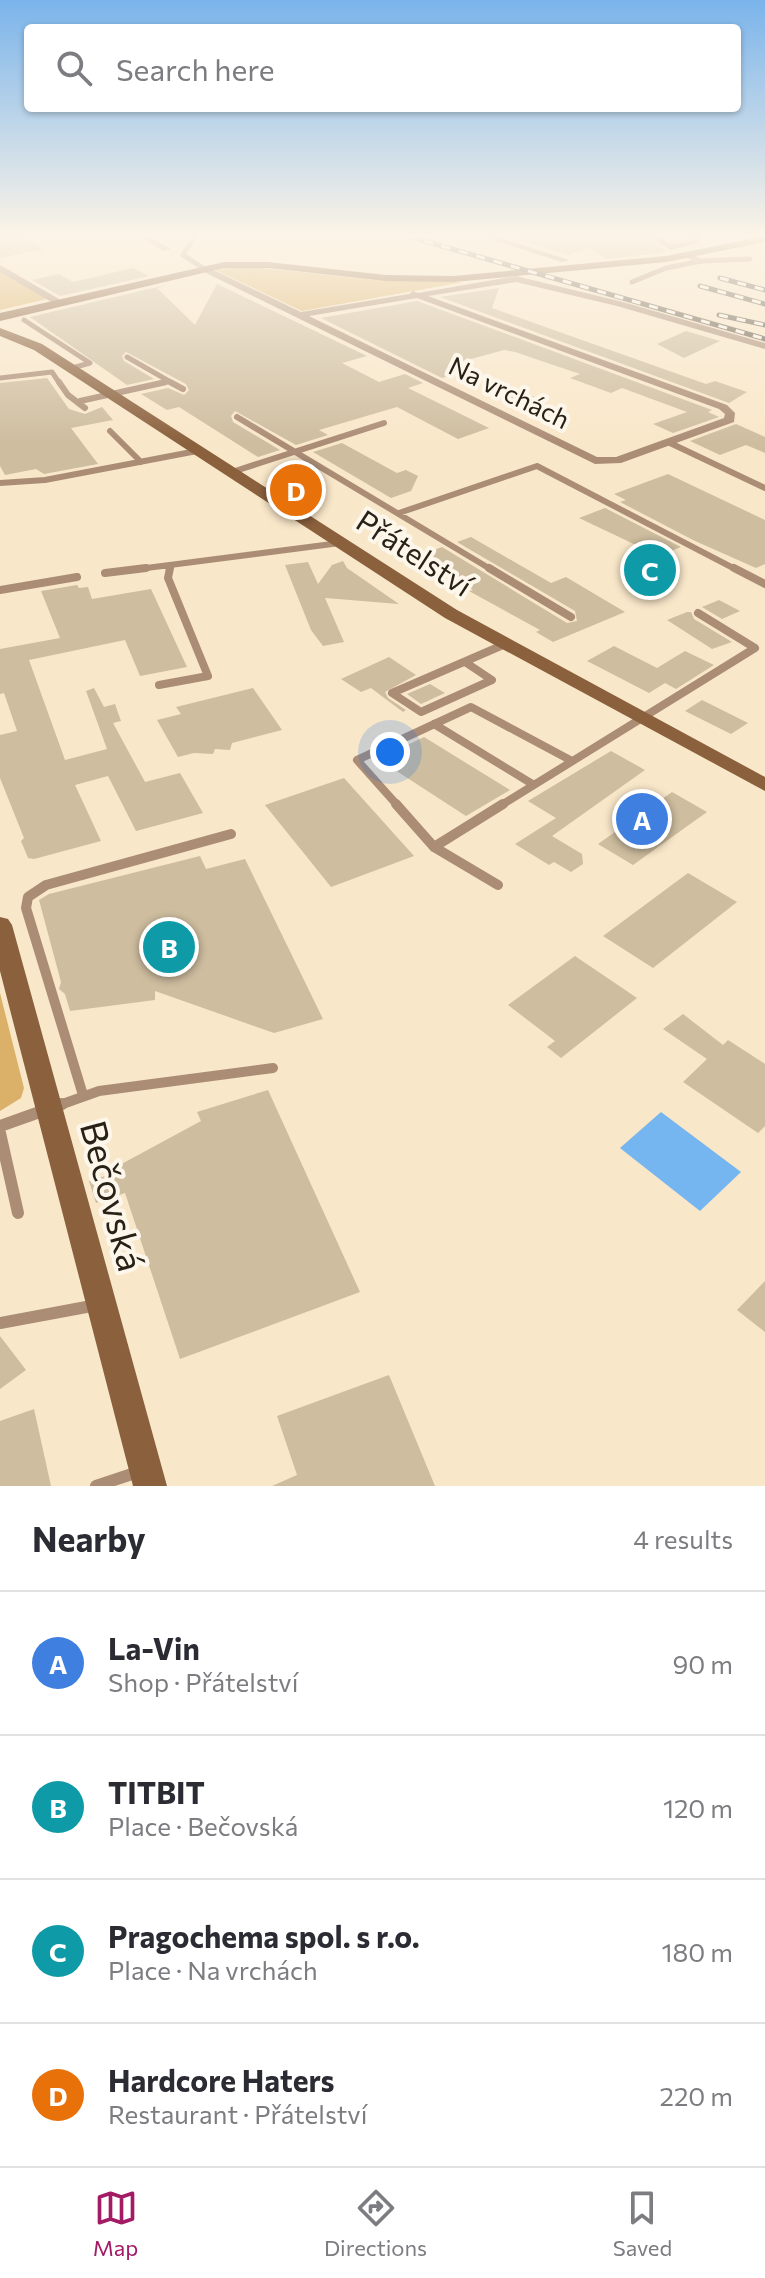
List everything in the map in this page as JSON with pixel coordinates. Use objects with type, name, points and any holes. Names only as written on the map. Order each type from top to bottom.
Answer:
[{"type":"main road","points":[[0,317],[41,305]]},
{"type":"main road","name":"Přátelství","points":[[0,332],[25,340],[72,368],[503,645],[765,785]]},
{"type":"main road","name":"Bečovská","points":[[0,925],[148,1477]]},
{"type":"street","name":"Na vrchách","points":[[281,305],[595,460],[617,461],[730,420],[730,413],[723,407],[444,305]]},
{"type":"street","points":[[301,315],[352,305]]},
{"type":"street","points":[[620,305],[765,346]]},
{"type":"lane","points":[[24,320],[90,363],[72,368]]},
{"type":"lane","points":[[127,357],[183,389]]},
{"type":"lane","points":[[0,378],[52,372],[68,395],[80,401],[85,408]]},
{"type":"lane","points":[[80,401],[169,381]]},
{"type":"lane","points":[[237,417],[571,617]]},
{"type":"lane","points":[[232,472],[384,423]]},
{"type":"lane","points":[[110,431],[141,462]]},
{"type":"lane","points":[[670,443],[765,488]]},
{"type":"lane","points":[[0,483],[45,480],[198,450]]},
{"type":"lane","points":[[399,513],[537,466],[765,584]]},
{"type":"lane","points":[[105,573],[341,543]]},
{"type":"lane","points":[[159,685],[208,676],[168,578],[170,565]]},
{"type":"lane","points":[[0,590],[77,577]]},
{"type":"lane","points":[[434,847],[755,648],[698,613]]},
{"type":"lane","points":[[465,662],[492,680],[421,712],[392,693],[503,645]]},
{"type":"lane","points":[[498,885],[434,847],[357,760],[471,707],[572,761]]},
{"type":"lane","points":[[434,724],[534,785]]},
{"type":"lane","points":[[83,1095],[26,908],[28,897],[46,885],[231,834]]},
{"type":"lane","points":[[0,1126],[50,1110],[83,1095],[273,1068]]},
{"type":"lane","points":[[0,1133],[18,1213]]},
{"type":"lane","points":[[0,1323],[102,1304]]},
{"type":"lane","points":[[96,1486],[148,1477]]},
{"type":"shaded area","points":[[0,305],[20,305],[0,310]]},
{"type":"shaded area","points":[[290,305],[334,305],[302,311]]},
{"type":"shaded area","points":[[0,993],[24,1088],[21,1098],[0,1111]]},
{"type":"water","points":[[661,1112],[741,1172],[700,1211],[620,1148]]},
{"type":"building","points":[[80,305],[175,305],[195,325],[206,305],[261,305],[367,356],[342,363],[379,382],[405,374],[423,383],[408,388],[489,428],[458,439],[397,407],[319,430],[328,435],[296,445],[235,411],[231,416],[233,422],[280,450],[258,457],[179,407],[167,410],[141,394],[168,388],[184,395],[189,390],[186,384],[126,352],[122,356],[124,361],[154,379],[127,385],[30,317]]},
{"type":"building","points":[[392,305],[429,305],[712,410],[708,412],[719,417],[673,433],[653,424],[687,412],[622,388],[611,393],[570,378],[580,374],[504,350],[460,362],[448,368],[459,373],[442,378],[321,318]]},
{"type":"building","points":[[463,305],[493,305],[492,308],[706,384],[715,381],[747,392],[729,403]]},
{"type":"building","points":[[686,331],[720,341],[684,358],[657,344]]},
{"type":"building","points":[[47,378],[69,409],[85,414],[102,407],[113,420],[71,428],[98,464],[44,474],[36,469],[5,475],[0,466],[0,383]]},
{"type":"building","points":[[513,388],[535,397],[514,404],[493,395]]},
{"type":"building","points":[[736,424],[765,437],[765,453],[746,445],[720,455],[690,441]]},
{"type":"building","points":[[342,443],[397,473],[406,470],[418,476],[411,491],[391,498],[313,452]]},
{"type":"building","points":[[668,474],[765,520],[765,564],[756,568],[695,541],[620,502],[626,500],[614,494]]},
{"type":"building","points":[[605,508],[681,547],[659,556],[579,518]]},
{"type":"building","points":[[471,537],[551,583],[566,577],[625,612],[553,642],[536,632],[540,630],[469,591],[473,590],[418,556],[442,547],[567,623],[577,621],[575,611],[457,542]]},
{"type":"building","points":[[644,559],[668,572],[652,579],[628,566]]},
{"type":"building","points":[[343,561],[347,568],[399,604],[325,598],[344,642],[323,646],[311,630],[285,565],[308,562],[318,584],[332,565]]},
{"type":"building","points":[[77,585],[79,588],[88,587],[92,599],[151,589],[187,667],[140,676],[125,640],[29,660],[65,760],[107,749],[86,691],[94,688],[104,707],[115,704],[121,721],[113,723],[145,782],[180,773],[203,813],[136,831],[108,776],[75,785],[101,841],[28,858],[21,841],[24,838],[0,778],[0,735],[17,731],[4,693],[0,694],[0,649],[60,638],[41,591]]},
{"type":"building","points":[[719,600],[740,611],[722,619],[702,607]]},
{"type":"building","points":[[687,612],[732,642],[712,649],[667,620]]},
{"type":"building","points":[[614,646],[657,668],[685,651],[714,665],[676,689],[665,683],[649,693],[587,661]]},
{"type":"building","points":[[389,657],[416,675],[385,692],[388,698],[406,710],[403,712],[371,688],[361,692],[341,679]]},
{"type":"building","points":[[430,684],[445,693],[421,704],[407,694]]},
{"type":"building","points":[[253,688],[282,730],[232,743],[230,750],[215,749],[213,754],[194,753],[178,757],[157,720],[181,714],[176,707]]},
{"type":"building","points":[[702,700],[748,723],[731,734],[685,711]]},
{"type":"building","points":[[424,737],[510,790],[466,816],[378,759]]},
{"type":"building","points":[[611,751],[645,770],[552,836],[582,854],[583,864],[571,872],[554,862],[549,865],[515,844],[556,818],[528,801]]},
{"type":"building","points":[[344,778],[414,856],[331,887],[265,805]]},
{"type":"building","points":[[672,792],[707,812],[633,865],[598,844]]},
{"type":"building","points":[[200,856],[206,869],[245,859],[323,1019],[274,1033],[155,991],[155,1000],[70,1011],[65,994],[59,989],[61,982],[39,900],[49,894]]},
{"type":"building","points":[[688,873],[737,902],[653,968],[603,936]]},
{"type":"building","points":[[575,956],[637,998],[561,1058],[547,1047],[555,1041],[508,1005]]},
{"type":"building","points":[[683,1014],[723,1045],[728,1040],[765,1064],[765,1126],[758,1133],[683,1082],[707,1059],[663,1029]]},
{"type":"building","points":[[268,1090],[360,1292],[180,1359],[125,1193],[96,1203],[89,1181],[118,1172],[116,1167],[201,1121],[197,1112]]},
{"type":"building","points":[[765,1281],[765,1332],[737,1310]]},
{"type":"building","points":[[0,1336],[26,1370],[0,1389]]},
{"type":"building","points":[[389,1375],[435,1486],[272,1486],[297,1475],[277,1416]]},
{"type":"building","points":[[34,1409],[51,1486],[0,1486],[0,1421]]},
{"type":"railway","points":[[648,305],[765,339]]},
{"type":"railway","points":[[719,315],[765,325]]},
{"type":"place","name":"Hardcore Haters","points":[[296,490]]},
{"type":"place","name":"Pragochema spol. s r.o.","points":[[650,570]]},
{"type":"place","name":"La-Vin","points":[[642,819]]},
{"type":"place","name":"TITBIT","points":[[169,947]]}]
